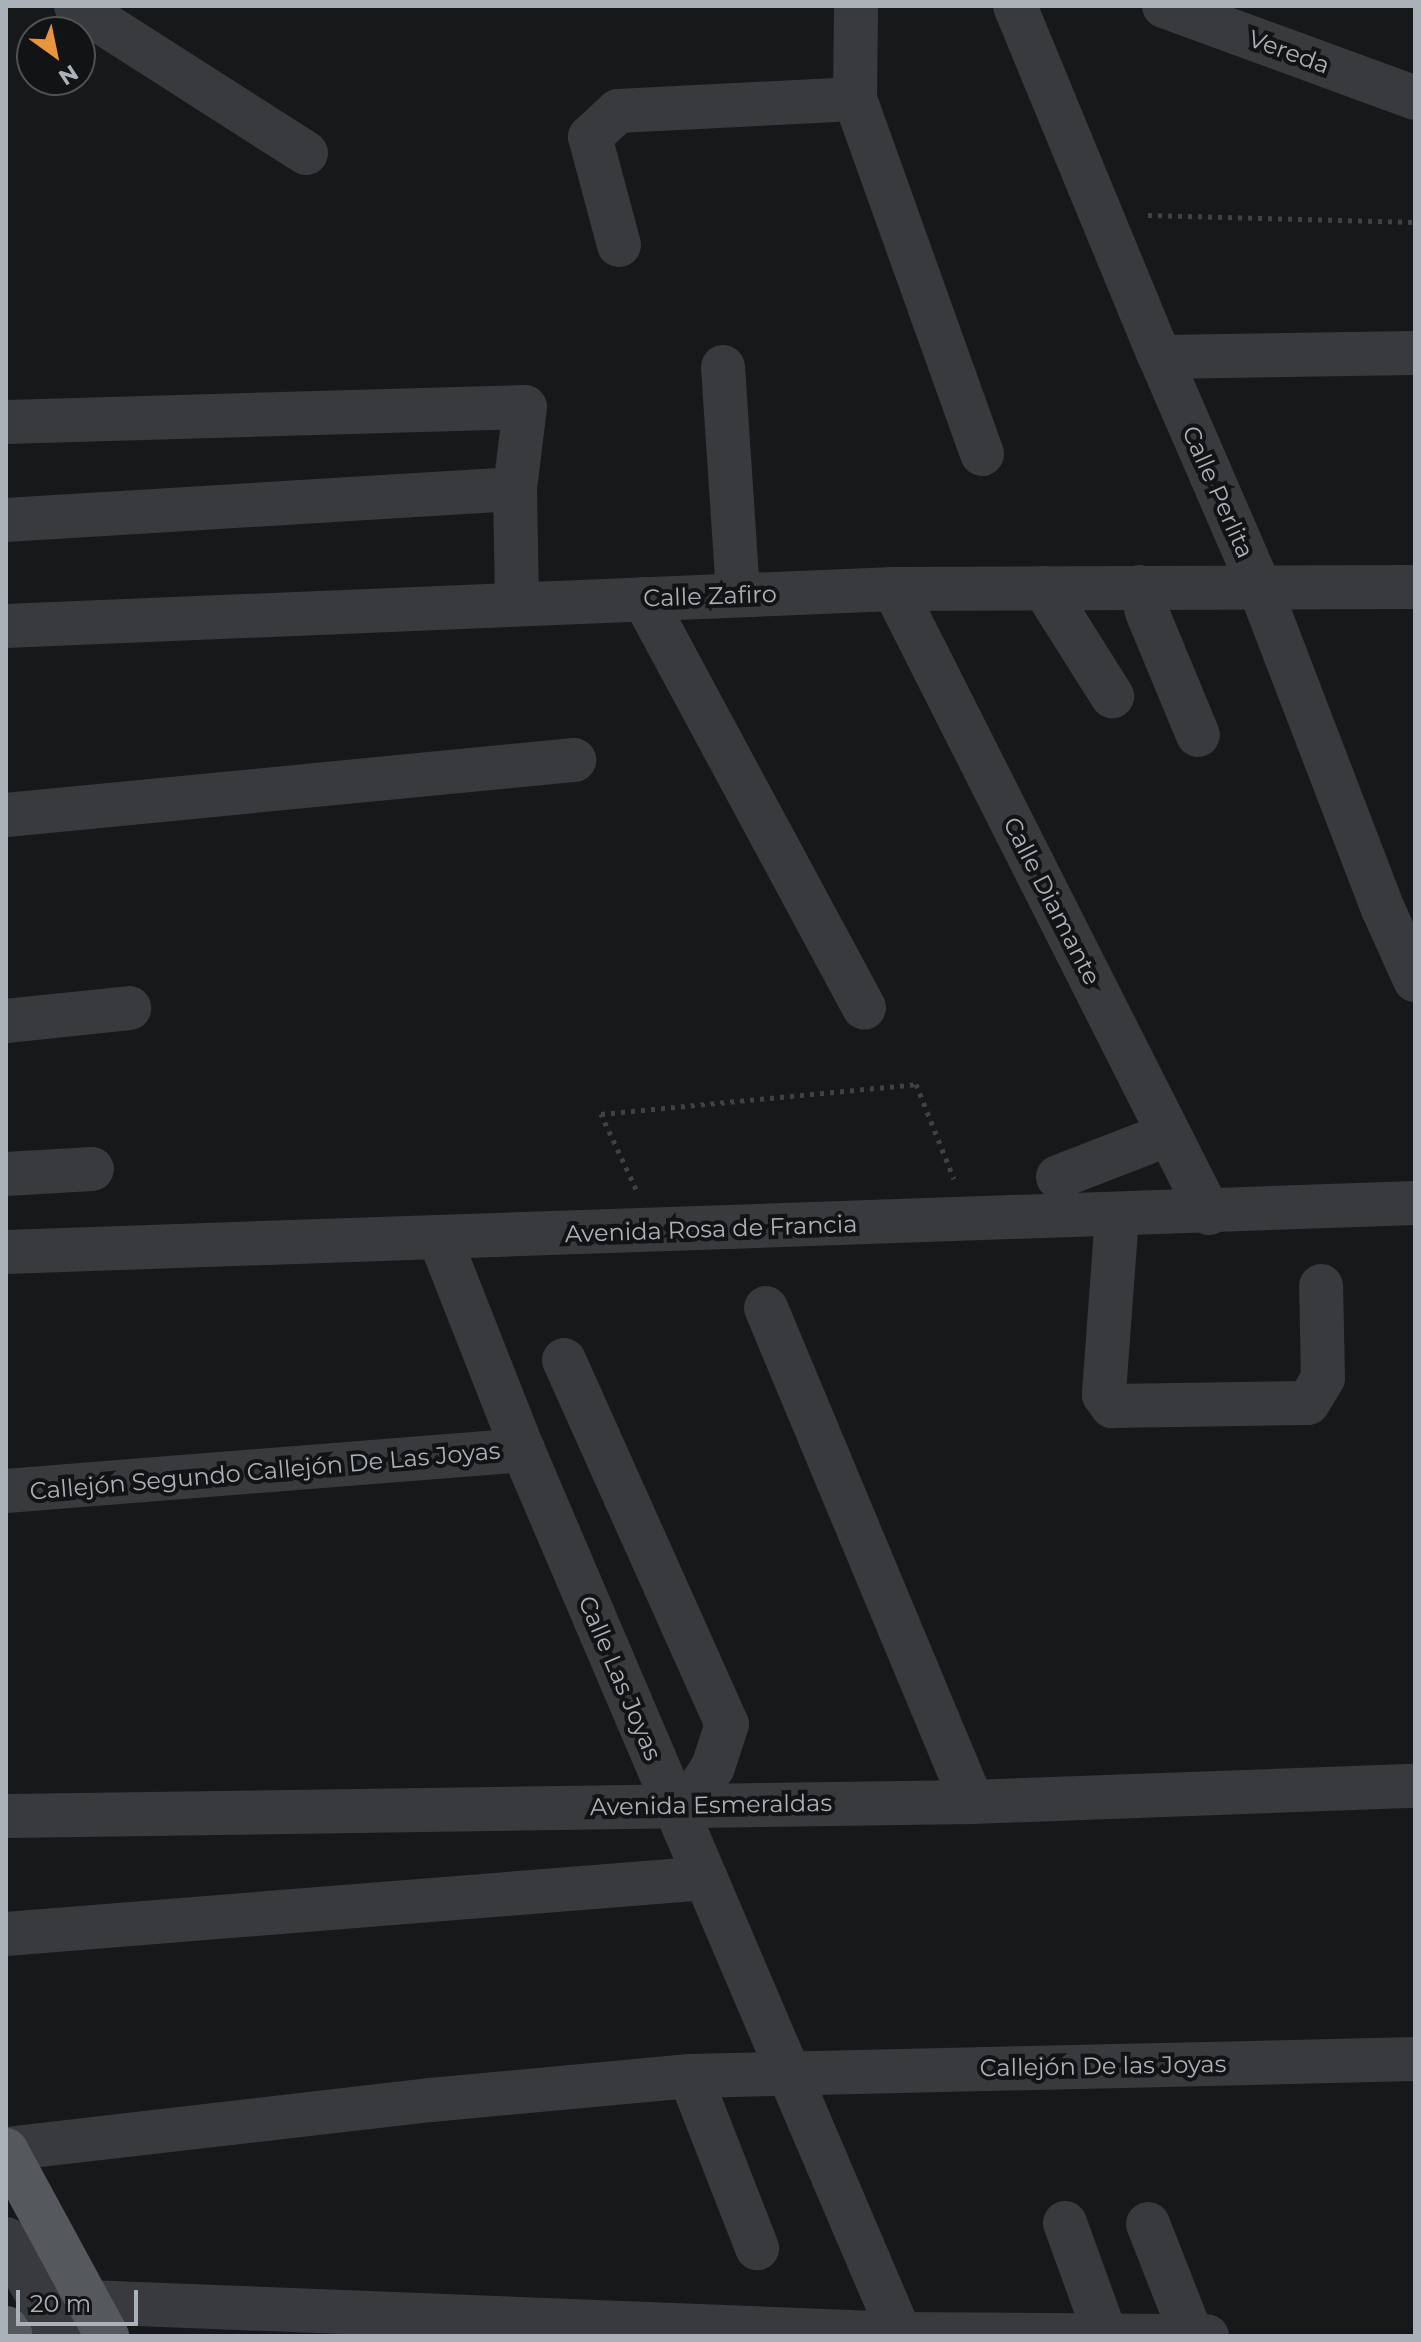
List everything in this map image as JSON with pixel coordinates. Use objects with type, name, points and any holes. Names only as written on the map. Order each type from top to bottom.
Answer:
[{"type":"main road","points":[[6,2149],[97,2319]]},
{"type":"main road","points":[[6,2328],[11,2336]]},
{"type":"street","points":[[76,6],[306,153]]},
{"type":"street","points":[[856,6],[855,99],[982,454]]},
{"type":"street","name":"Calle Perlita","points":[[1015,6],[1160,357],[1399,908],[1415,980]]},
{"type":"street","name":"Vereda","points":[[1164,6],[1415,98]]},
{"type":"street","points":[[619,245],[590,137],[618,111],[855,99]]},
{"type":"street","points":[[1160,357],[1415,353]]},
{"type":"street","points":[[723,367],[738,595]]},
{"type":"street","points":[[6,422],[525,407],[515,489],[517,604]]},
{"type":"street","points":[[6,520],[515,489]]},
{"type":"street","points":[[1140,587],[1147,612],[1198,735]]},
{"type":"street","name":"Calle Zafiro","points":[[6,626],[894,589],[1415,587]]},
{"type":"street","points":[[1044,588],[1112,696]]},
{"type":"street","name":"Calle Diamante","points":[[894,589],[1209,1213]]},
{"type":"street","points":[[644,599],[864,1007]]},
{"type":"street","points":[[6,815],[574,760]]},
{"type":"street","points":[[6,1021],[129,1008]]},
{"type":"street","points":[[1058,1177],[1169,1134]]},
{"type":"street","points":[[6,1174],[92,1169]]},
{"type":"street","name":"Avenida Rosa de Francia","points":[[6,1252],[1209,1213],[1415,1203]]},
{"type":"street","points":[[1117,1216],[1104,1395],[1112,1406],[1308,1403],[1323,1378],[1321,1286]]},
{"type":"street","name":"Calle Las Joyas","points":[[439,1237],[523,1450],[681,1805],[706,1878],[791,2072],[900,2335]]},
{"type":"street","points":[[766,1308],[972,1802]]},
{"type":"street","points":[[564,1360],[727,1724],[713,1767],[681,1805]]},
{"type":"street","name":"Callejón Segundo Callejón De Las Joyas","points":[[6,1491],[523,1450]]},
{"type":"street","name":"Avenida Esmeraldas","points":[[6,1816],[972,1802],[1415,1786]]},
{"type":"street","points":[[6,1934],[706,1878]]},
{"type":"street","name":"Callejón De las Joyas","points":[[6,2149],[431,2100],[690,2076],[1415,2059]]},
{"type":"street","points":[[690,2076],[757,2248]]},
{"type":"street","points":[[1065,2223],[1106,2336]]},
{"type":"street","points":[[1148,2224],[1192,2336]]},
{"type":"street","points":[[6,2239],[60,2336]]},
{"type":"street","points":[[6,2279],[40,2336]]},
{"type":"street","points":[[97,2319],[900,2335],[1207,2336]]},
{"type":"path","points":[[1104,222],[1128,214],[1415,222]]},
{"type":"path","points":[[654,1231],[601,1114],[916,1084],[962,1201],[966,1221]]}]
